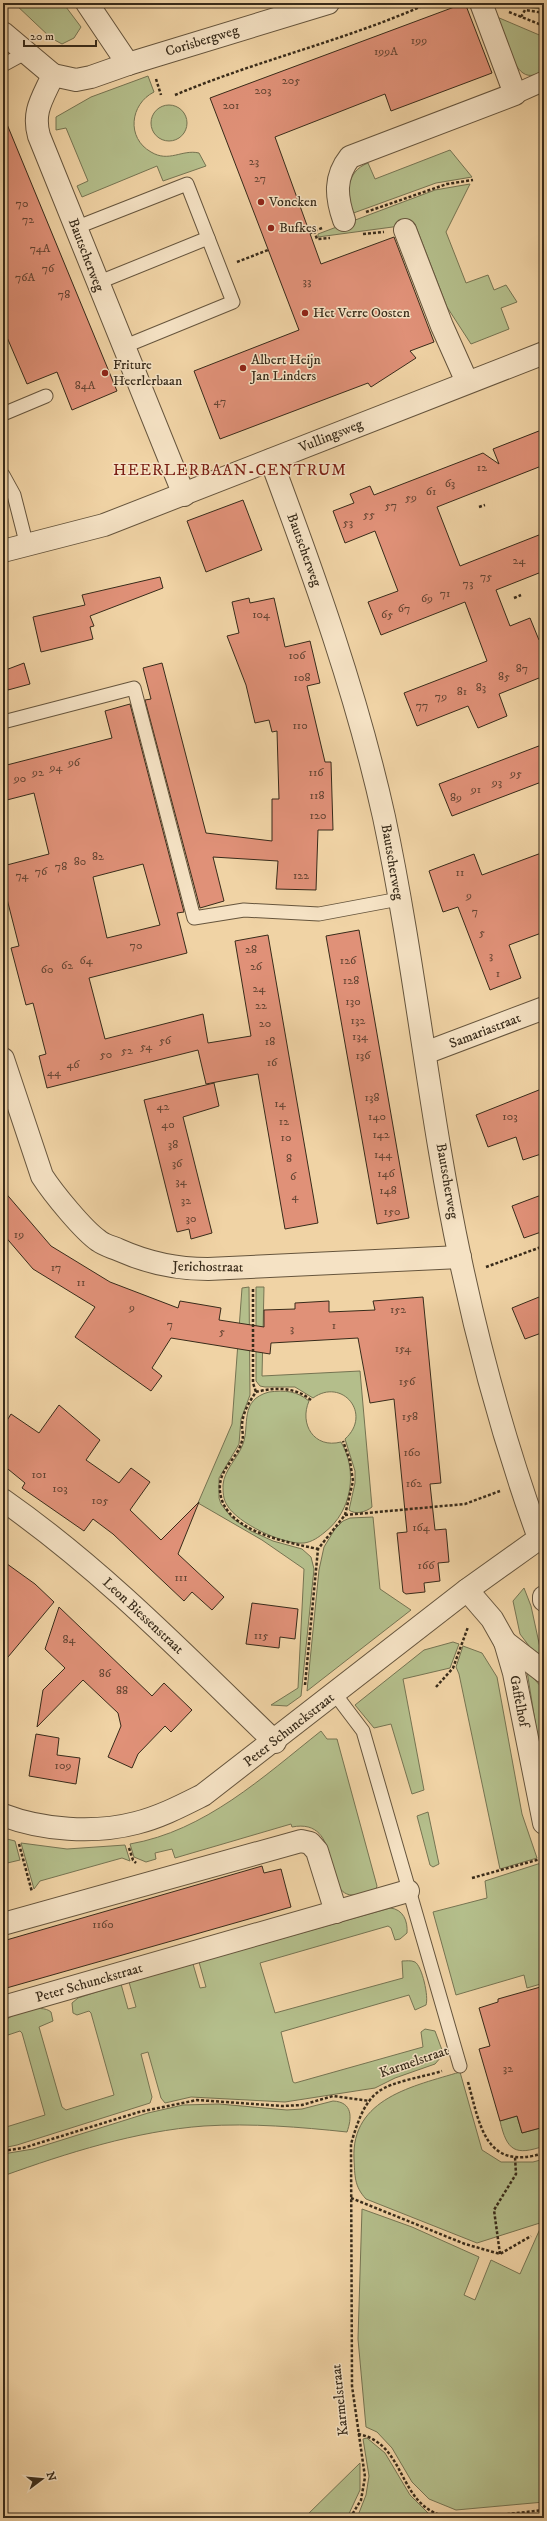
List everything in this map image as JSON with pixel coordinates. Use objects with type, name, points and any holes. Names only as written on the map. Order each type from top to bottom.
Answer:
[{"type":"street","points":[[87,3],[128,64]]},
{"type":"street","name":"Corisbergweg","points":[[54,75],[76,80],[92,77],[128,64],[328,3]]},
{"type":"street","points":[[481,3],[515,94]]},
{"type":"street","points":[[3,33],[25,53],[54,75]]},
{"type":"street","name":"Bautscherweg","points":[[54,75],[37,112],[35,122],[75,228],[184,495]]},
{"type":"street","points":[[344,220],[337,198],[337,187],[344,165],[350,157],[515,94],[544,81]]},
{"type":"street","points":[[405,230],[442,326],[468,382]]},
{"type":"street","name":"Vullingsweg","points":[[3,551],[104,525],[544,353]]},
{"type":"street","name":"Bautscherweg","points":[[271,460],[317,584],[355,699],[384,818],[462,1266],[490,1379],[520,1484],[541,1536]]},
{"type":"street","name":"Samariastraat","points":[[425,1053],[544,1008]]},
{"type":"street","name":"Jerichostraat","points":[[3,1059],[42,1176],[51,1191],[99,1241],[157,1265],[183,1269],[253,1267],[462,1266]]},
{"type":"street","name":"Leon Biessenstraat","points":[[3,1500],[93,1568],[142,1613],[275,1742]]},
{"type":"street","name":"Peter Schunckstraat","points":[[8,1817],[43,1826],[75,1828],[122,1825],[134,1823],[170,1812],[203,1795],[275,1742],[335,1694],[472,1596],[541,1536]]},
{"type":"street","name":"Gaffelhof","points":[[472,1596],[492,1619],[505,1642],[514,1673],[540,1788],[544,1823]]},
{"type":"street","points":[[505,1642],[544,1672]]},
{"type":"street","points":[[3,1924],[301,1841],[310,1843],[317,1851],[336,1912]]},
{"type":"street","name":"Peter Schunckstraat","points":[[3,2007],[408,1891]]},
{"type":"lane","points":[[3,64],[25,53]]},
{"type":"lane","points":[[75,228],[187,184],[233,302],[123,347]]},
{"type":"lane","points":[[97,283],[208,238]]},
{"type":"lane","points":[[3,414],[46,396]]},
{"type":"lane","points":[[3,475],[14,495],[27,546]]},
{"type":"lane","points":[[3,722],[134,688],[194,918],[244,910],[319,914],[399,899]]},
{"type":"lane","name":"Karmelstraat","points":[[335,1694],[363,1731],[408,1891],[460,2066]]},
{"type":"path","points":[[175,95],[220,76],[349,35],[429,3]]},
{"type":"path","points":[[521,17],[525,10],[544,13]]},
{"type":"path","points":[[506,11],[544,26]]},
{"type":"path","points":[[310,233],[415,193],[447,184],[473,180]]},
{"type":"path","points":[[220,269],[268,250]]},
{"type":"path","points":[[478,507],[485,505]]},
{"type":"path","points":[[514,598],[521,595]]},
{"type":"path","points":[[462,1266],[544,1246]]},
{"type":"path","points":[[253,1267],[253,1383],[256,1392],[244,1416],[242,1441],[222,1478],[220,1485],[224,1503],[236,1518],[263,1535],[318,1549]]},
{"type":"path","points":[[256,1392],[288,1389],[304,1394],[312,1400]]},
{"type":"path","points":[[315,1710],[304,1693],[318,1549],[345,1515],[349,1500],[353,1472],[343,1441]]},
{"type":"path","points":[[345,1515],[465,1504],[520,1484]]},
{"type":"path","points":[[436,1687],[453,1668],[472,1596]]},
{"type":"path","points":[[8,1817],[38,1914]]},
{"type":"path","points":[[122,1825],[132,1860],[157,1880]]},
{"type":"path","points":[[472,1878],[544,1858]]},
{"type":"path","points":[[460,2066],[465,2071],[482,2131],[490,2146],[499,2153],[515,2157],[533,2156],[544,2153]]},
{"type":"path","name":"Karmelstraat","points":[[350,2518],[361,2500],[365,2477],[352,2386],[351,2144],[358,2122],[377,2092],[386,2087],[460,2066]]},
{"type":"path","points":[[3,2151],[23,2148],[139,2112],[197,2100],[282,2106],[302,2105],[332,2096],[370,2101]]},
{"type":"path","points":[[500,2254],[494,2210],[516,2174],[515,2157]]},
{"type":"path","points":[[351,2198],[465,2244],[500,2254],[530,2236]]},
{"type":"path","points":[[358,2434],[369,2436],[382,2444],[409,2489],[426,2510],[434,2514],[454,2518]]},
{"type":"path","points":[[472,2518],[544,2510]]},
{"type":"path","points":[[354,2513],[354,2518]]},
{"type":"green space","points":[[14,3],[63,3],[81,27],[74,38],[62,44],[51,38]]},
{"type":"green space","points":[[519,3],[544,3],[544,9],[525,7]]},
{"type":"green space","points":[[497,17],[544,37],[544,72],[528,75],[519,69],[507,47]]},
{"type":"green space","points":[[148,76],[154,92],[146,97],[140,104],[134,121],[135,130],[143,146],[151,152],[164,156],[193,152],[199,153],[206,166],[163,181],[157,166],[82,197],[77,186],[88,181],[66,128],[56,130],[56,117],[91,97]]},
{"type":"green space","points":[[173,105],[182,110],[186,116],[186,130],[182,136],[173,141],[165,141],[156,136],[152,130],[151,119],[156,110],[162,106]]},
{"type":"green space","points":[[450,150],[472,177],[436,183],[348,215],[349,184],[355,172],[361,167],[368,163],[375,179]]},
{"type":"green space","points":[[470,184],[446,232],[466,283],[488,275],[494,290],[506,285],[517,302],[501,308],[509,329],[471,344],[447,307],[415,224],[318,237],[318,234],[435,190]]},
{"type":"green space","points":[[249,1287],[250,1395],[241,1419],[239,1444],[219,1478],[219,1498],[221,1504],[232,1518],[251,1531],[273,1541],[302,1549],[311,1557],[314,1569],[301,1696],[287,1706],[271,1705],[298,1688],[304,1569],[262,1540],[198,1503],[232,1424],[242,1288]]},
{"type":"green space","points":[[256,1287],[264,1287],[262,1376],[360,1371],[372,1507],[367,1510],[357,1513],[349,1510],[355,1483],[355,1471],[345,1439],[353,1429],[356,1419],[355,1410],[350,1401],[343,1395],[334,1392],[324,1393],[313,1398],[295,1387],[265,1387],[260,1386],[256,1381]]},
{"type":"green space","points":[[280,1391],[295,1393],[309,1401],[306,1410],[306,1418],[311,1433],[323,1442],[341,1442],[349,1465],[351,1478],[350,1490],[341,1513],[325,1532],[315,1539],[304,1543],[295,1543],[261,1532],[240,1519],[232,1512],[224,1498],[224,1480],[228,1469],[243,1444],[249,1407],[253,1401],[269,1392]]},
{"type":"green space","points":[[373,1517],[380,1589],[411,1610],[307,1691],[319,1570],[324,1547],[335,1529],[343,1521],[350,1518]]},
{"type":"green space","points":[[524,1588],[531,1606],[542,1657],[539,1659],[520,1634],[513,1601]]},
{"type":"green space","points":[[453,1642],[459,1644],[450,1668],[403,1679],[424,1790],[412,1794],[391,1724],[374,1728],[355,1705],[424,1650]]},
{"type":"green space","points":[[463,1646],[482,1653],[497,1677],[522,1814],[537,1858],[500,1869],[459,1674],[456,1667]]},
{"type":"green space","points":[[527,1671],[544,1690],[544,1768],[542,1765]]},
{"type":"green space","points":[[321,1731],[327,1739],[337,1739],[377,1886],[376,1889],[355,1895],[343,1891],[337,1883],[326,1844],[319,1833],[308,1827],[292,1827],[291,1824],[175,1858],[172,1849],[155,1853],[156,1859],[146,1862],[134,1857],[130,1844],[157,1837],[208,1815],[255,1784]]},
{"type":"green space","points":[[428,1812],[439,1864],[433,1867],[430,1865],[417,1816]]},
{"type":"green space","points":[[3,1838],[15,1841],[20,1860],[3,1864]]},
{"type":"green space","points":[[21,1843],[67,1849],[125,1845],[130,1861],[122,1858],[40,1881],[34,1889]]},
{"type":"green space","points":[[541,1863],[544,1869],[544,1983],[527,1988],[524,1975],[456,1995],[433,1912],[487,1898],[485,1881]]},
{"type":"green space","points":[[390,1908],[401,1913],[407,1924],[407,1933],[400,1939],[395,1940],[391,1928],[388,1926],[260,1963],[275,2013],[403,1978],[402,1961],[415,1962],[420,1969],[424,1982],[427,1995],[426,2005],[415,2010],[409,1995],[281,2032],[293,2082],[295,2083],[423,2047],[421,2032],[425,2029],[435,2031],[442,2050],[441,2057],[435,2064],[395,2078],[375,2088],[285,2102],[191,2097],[165,2103],[161,2098],[148,2052],[141,2054],[152,2097],[150,2103],[17,2145],[3,2148],[3,2128],[45,2115],[22,2033],[20,2031],[8,2035],[5,2033],[4,2022],[13,2015],[27,2010],[41,2008],[51,2012],[53,2021],[39,2027],[62,2107],[66,2110],[114,2095],[91,2013],[89,2011],[77,2015],[73,2013],[72,2003],[78,1998],[121,1984],[128,2009],[136,2007],[129,1982],[193,1964],[200,1988],[206,1987],[199,1962]]},
{"type":"green space","points":[[460,2072],[482,2150],[501,2162],[533,2162],[544,2159],[544,2502],[456,2510],[429,2499],[412,2482],[392,2448],[377,2432],[366,2427],[358,2339],[362,2209],[412,2227],[479,2257],[464,2295],[475,2300],[491,2260],[520,2274],[543,2222],[477,2243],[366,2199],[359,2190],[356,2180],[354,2159],[356,2138],[363,2122],[374,2108],[405,2090]]},
{"type":"green space","points":[[333,2101],[340,2102],[348,2108],[350,2121],[347,2132],[258,2125],[222,2125],[178,2129],[102,2144],[3,2176],[3,2154],[33,2149],[148,2113],[183,2105],[219,2104],[287,2110],[302,2109]]},
{"type":"green space","points":[[517,2116],[522,2133],[544,2127],[544,2146],[526,2151],[519,2150],[509,2145],[500,2121]]},
{"type":"green space","points":[[367,2438],[385,2453],[410,2495],[433,2518],[357,2518],[366,2495],[369,2476],[363,2439]]},
{"type":"green space","points":[[360,2463],[360,2490],[347,2518],[304,2518]]},
{"type":"building","points":[[465,3],[492,73],[391,111],[385,94],[275,137],[321,264],[394,237],[434,342],[410,351],[416,358],[371,387],[368,383],[220,439],[194,371],[299,330],[210,98]]},
{"type":"building","points":[[4,117],[117,391],[72,410],[57,372],[27,384],[3,328]]},
{"type":"building","points":[[544,429],[544,465],[437,507],[460,566],[544,533],[544,571],[496,590],[510,626],[530,618],[539,640],[544,638],[544,676],[499,694],[507,716],[478,728],[468,706],[417,726],[404,693],[487,661],[465,602],[381,635],[368,602],[398,591],[375,531],[345,543],[333,511],[354,503],[350,494],[370,486],[374,495],[483,453],[499,464],[493,449]]},
{"type":"building","points":[[243,500],[262,550],[206,572],[187,521]]},
{"type":"building","points":[[160,577],[163,588],[90,616],[94,626],[90,627],[93,639],[41,652],[33,617],[85,605],[82,595]]},
{"type":"building","points":[[249,598],[250,603],[274,598],[285,647],[310,641],[320,683],[307,686],[325,762],[331,762],[333,830],[318,830],[316,890],[276,889],[278,861],[213,857],[224,901],[200,908],[145,700],[151,699],[143,668],[162,663],[206,833],[272,841],[272,799],[279,799],[277,731],[272,732],[269,720],[255,723],[246,685],[227,636],[239,633],[232,602]]},
{"type":"building","points":[[24,663],[30,684],[8,690],[3,671]]},
{"type":"building","points":[[130,704],[184,912],[177,913],[187,953],[89,978],[105,1039],[203,1014],[208,1043],[251,1036],[235,941],[268,935],[318,1223],[285,1229],[258,1074],[206,1084],[198,1050],[47,1088],[39,1056],[46,1054],[33,1003],[26,1005],[11,948],[19,946],[7,899],[3,900],[3,866],[49,854],[34,793],[3,801],[3,766],[112,738],[105,711]],"holes":[[[143,864],[160,925],[107,938],[93,877]]]},
{"type":"building","points":[[544,744],[544,781],[452,816],[439,784]]},
{"type":"building","points":[[544,852],[544,932],[509,945],[521,978],[490,990],[458,907],[443,912],[429,871],[474,854],[482,875]]},
{"type":"building","points":[[359,930],[409,1218],[377,1224],[326,936]]},
{"type":"building","points":[[214,1083],[219,1106],[183,1117],[212,1233],[191,1239],[189,1229],[177,1232],[144,1100]]},
{"type":"building","points":[[544,1088],[544,1153],[523,1160],[516,1137],[488,1147],[476,1115]]},
{"type":"building","points":[[3,1190],[51,1246],[110,1282],[178,1308],[180,1301],[221,1308],[219,1320],[264,1327],[264,1310],[295,1309],[295,1303],[329,1301],[329,1312],[375,1310],[373,1301],[423,1297],[441,1483],[430,1484],[435,1530],[446,1529],[449,1562],[438,1563],[440,1581],[424,1583],[425,1592],[406,1594],[403,1592],[397,1533],[407,1532],[394,1399],[370,1403],[358,1338],[271,1343],[270,1354],[171,1338],[152,1368],[162,1376],[151,1391],[75,1337],[95,1307],[33,1269],[3,1234]]},
{"type":"building","points":[[544,1194],[544,1231],[524,1238],[512,1206]]},
{"type":"building","points":[[544,1295],[544,1332],[525,1339],[512,1308]]},
{"type":"building","points":[[59,1405],[100,1440],[86,1460],[119,1483],[131,1468],[150,1482],[130,1510],[161,1540],[199,1502],[178,1554],[224,1597],[212,1610],[192,1592],[184,1601],[113,1534],[93,1519],[84,1531],[22,1488],[25,1483],[3,1465],[3,1427],[11,1414],[39,1433]]},
{"type":"building","points":[[3,1561],[35,1584],[54,1602],[3,1663]]},
{"type":"building","points":[[252,1603],[298,1609],[295,1639],[280,1637],[279,1648],[246,1644]]},
{"type":"building","points":[[59,1607],[152,1696],[164,1683],[192,1710],[171,1732],[165,1726],[138,1754],[132,1768],[108,1757],[121,1726],[118,1713],[83,1680],[37,1727],[43,1690],[65,1668],[45,1649]]},
{"type":"building","points":[[36,1734],[59,1738],[57,1755],[80,1758],[76,1784],[29,1776]]},
{"type":"building","points":[[262,1866],[264,1873],[281,1869],[291,1907],[3,1989],[3,1941]]},
{"type":"building","points":[[544,1986],[544,2127],[522,2133],[517,2116],[500,2121],[479,2049],[490,2046],[479,2008],[498,2002],[498,1999]]},
{"type":"place","name":"Voncken","points":[[261,202]]},
{"type":"place","name":"Bufkes","points":[[271,228]]},
{"type":"place","name":"Het Verre Oosten","points":[[305,313]]},
{"type":"place","name":"Albert Heijn Jan Linders","points":[[243,368]]},
{"type":"place","name":"Friture Heerlerbaan","points":[[105,373]]},
{"type":"district","name":"HEERLERBAAN-CENTRUM","points":[[230,470]]}]
